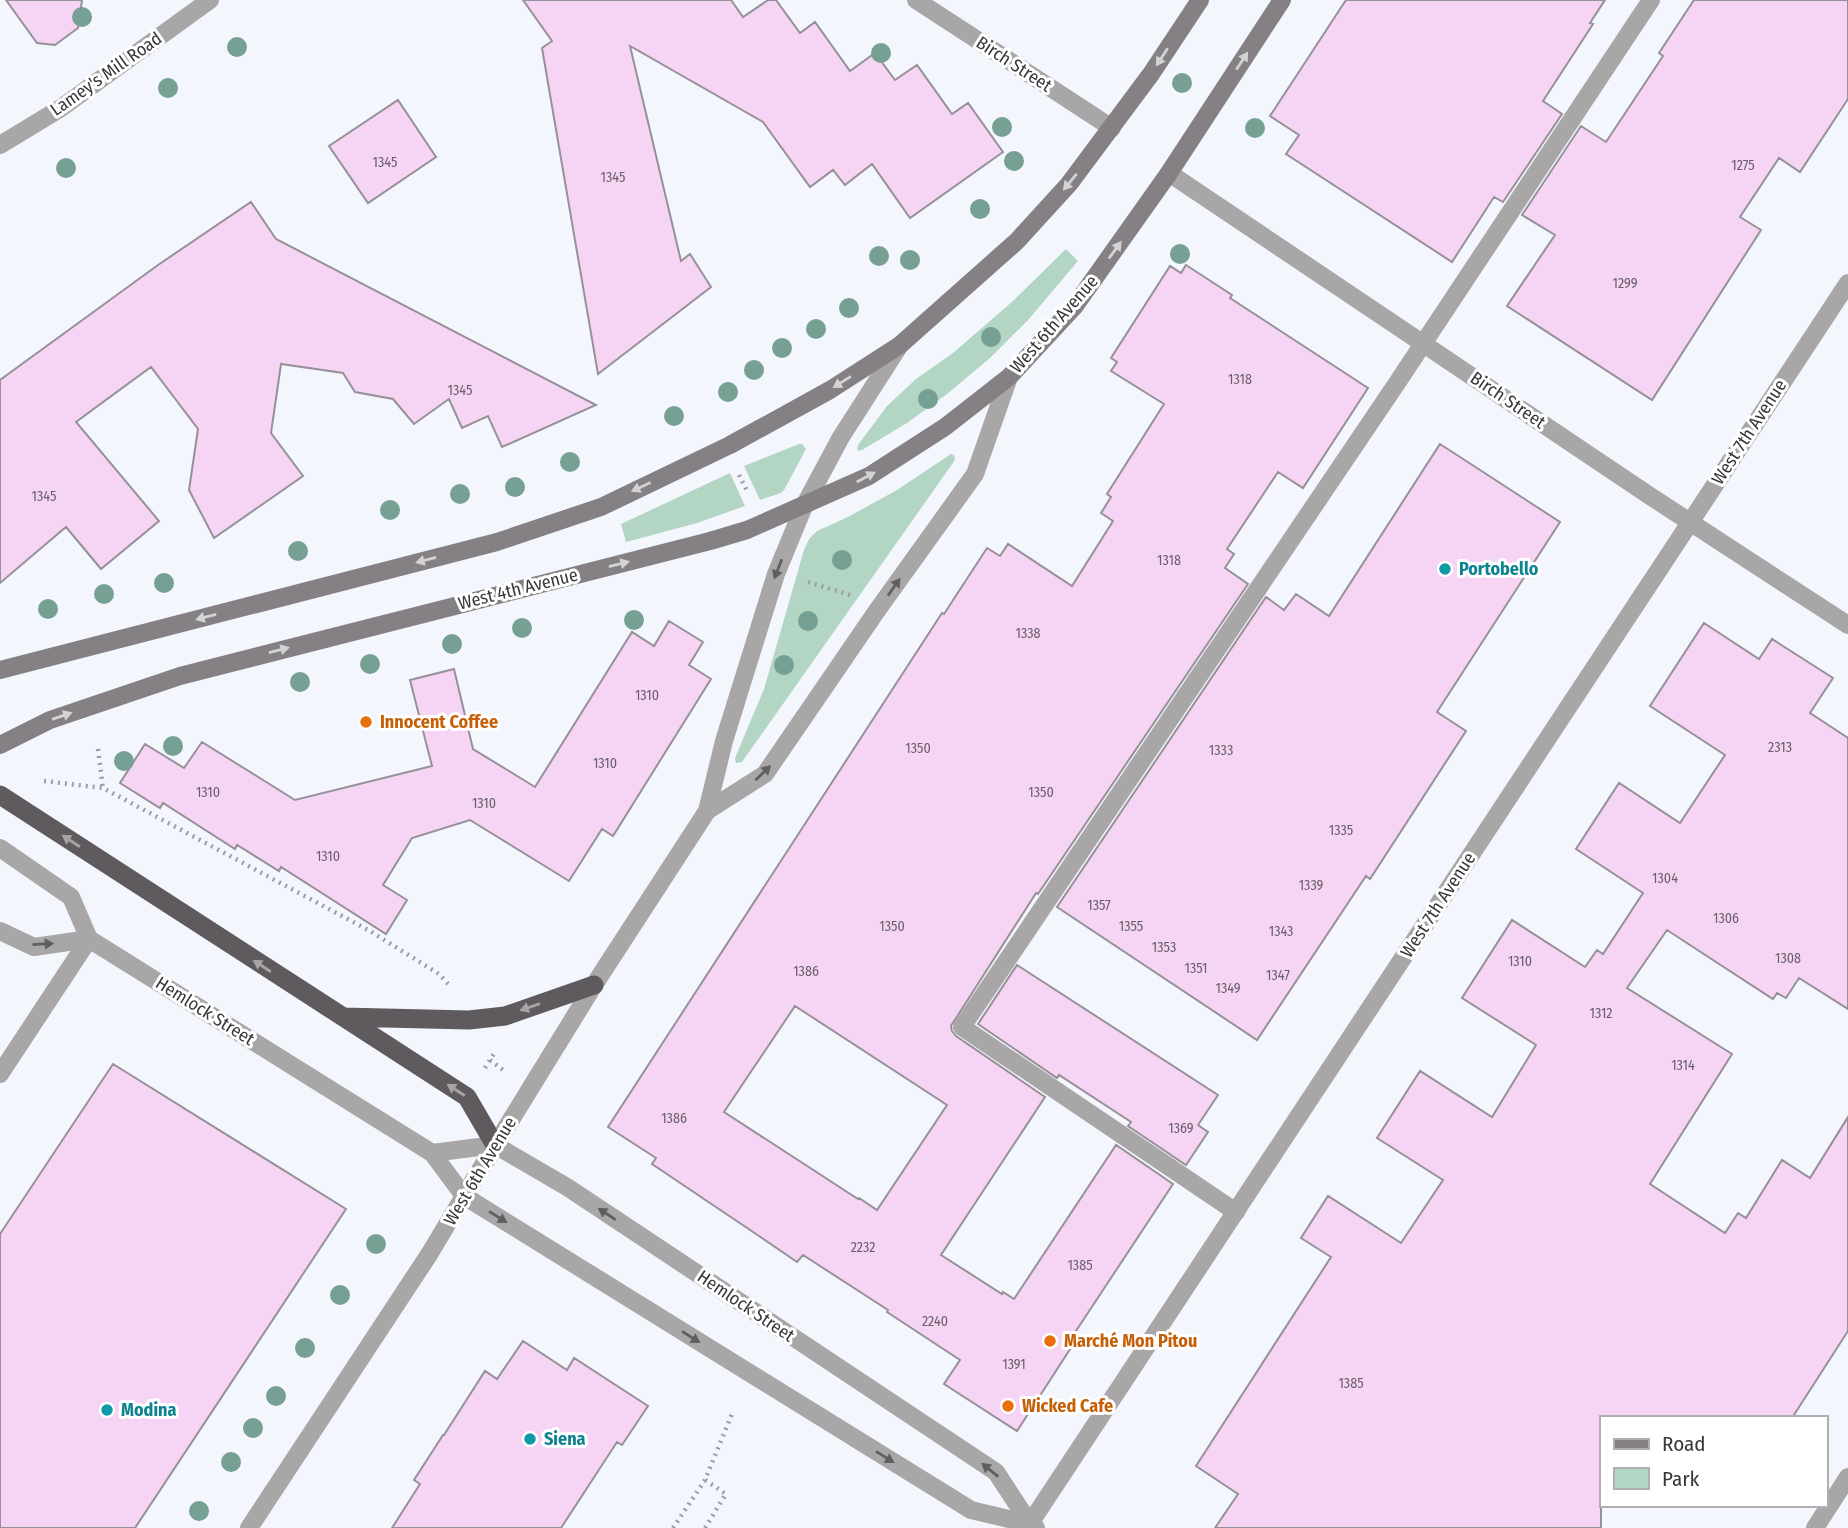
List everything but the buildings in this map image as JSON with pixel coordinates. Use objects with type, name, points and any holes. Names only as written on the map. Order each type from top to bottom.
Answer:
[{"type":"highway","points":[[0,795],[467,1097],[495,1145]]},
{"type":"highway","points":[[342,1017],[469,1020],[505,1016],[594,985]]},
{"type":"main road","name":"West 6th Avenue","points":[[900,345],[1017,241],[1069,184],[1151,74],[1200,0]]},
{"type":"main road","name":"West 6th Avenue","points":[[1009,377],[1074,307],[1169,173],[1282,0]]},
{"type":"main road","points":[[0,670],[497,541],[601,506],[730,445],[830,390],[900,345]]},
{"type":"main road","name":"West 4th Avenue","points":[[0,745],[50,720],[180,676],[747,530],[869,476],[945,427],[1009,377]]},
{"type":"street","name":"Lamey's Mill Road","points":[[0,145],[61,108],[210,0]]},
{"type":"street","name":"Birch Street","points":[[916,0],[1112,128]]},
{"type":"street","points":[[1236,1212],[962,1027],[1423,344],[1651,0]]},
{"type":"street","name":"Birch Street","points":[[1169,173],[1848,625]]},
{"type":"street","name":"West 7th Avenue","points":[[1031,1527],[1848,283]]},
{"type":"street","name":"West 6th Avenue","points":[[249,1528],[423,1264],[594,985],[708,811],[724,741],[776,574],[804,506],[841,437],[900,345]]},
{"type":"street","name":"West 6th Avenue","points":[[708,811],[765,774],[876,611],[975,474],[1009,377]]},
{"type":"street","points":[[0,848],[71,897],[89,939]]},
{"type":"street","points":[[0,931],[34,947],[89,939]]},
{"type":"street","points":[[0,1074],[89,939]]},
{"type":"street","name":"Hemlock Street","points":[[89,939],[432,1153],[464,1196],[971,1510],[1031,1527]]},
{"type":"street","points":[[432,1153],[495,1145]]},
{"type":"street","name":"Hemlock Street","points":[[495,1145],[567,1188],[996,1472],[1031,1527]]},
{"type":"street","points":[[1815,1528],[1848,1477]]},
{"type":"path","points":[[737,470],[752,503]]},
{"type":"path","points":[[796,578],[857,597]]},
{"type":"path","points":[[98,749],[103,788]]},
{"type":"path","points":[[37,780],[103,788],[370,931],[439,974],[452,988]]},
{"type":"path","points":[[479,1078],[496,1050]]},
{"type":"path","points":[[490,1060],[504,1070]]},
{"type":"path","points":[[673,1528],[705,1480],[732,1414]]},
{"type":"path","points":[[705,1480],[726,1494],[705,1528]]},
{"type":"green space","points":[[1066,249],[1078,261],[1028,320],[990,358],[907,423],[862,450],[857,449],[887,406],[916,379],[953,353],[1013,301]]},
{"type":"green space","points":[[799,444],[806,449],[784,490],[760,500],[744,466]]},
{"type":"green space","points":[[951,454],[955,460],[742,762],[736,763],[735,758],[764,689],[809,539],[817,531],[897,490]]},
{"type":"green space","points":[[730,473],[745,506],[697,523],[626,542],[621,524]]},
{"type":"place","name":"Portobello","points":[[1445,569]]},
{"type":"place","name":"Innocent Coffee","points":[[366,722]]},
{"type":"place","name":"Marché Mon Pitou","points":[[1050,1341]]},
{"type":"place","name":"Wicked Cafe","points":[[1008,1406]]},
{"type":"place","name":"Modina","points":[[107,1410]]},
{"type":"place","name":"Siena","points":[[530,1439]]}]
